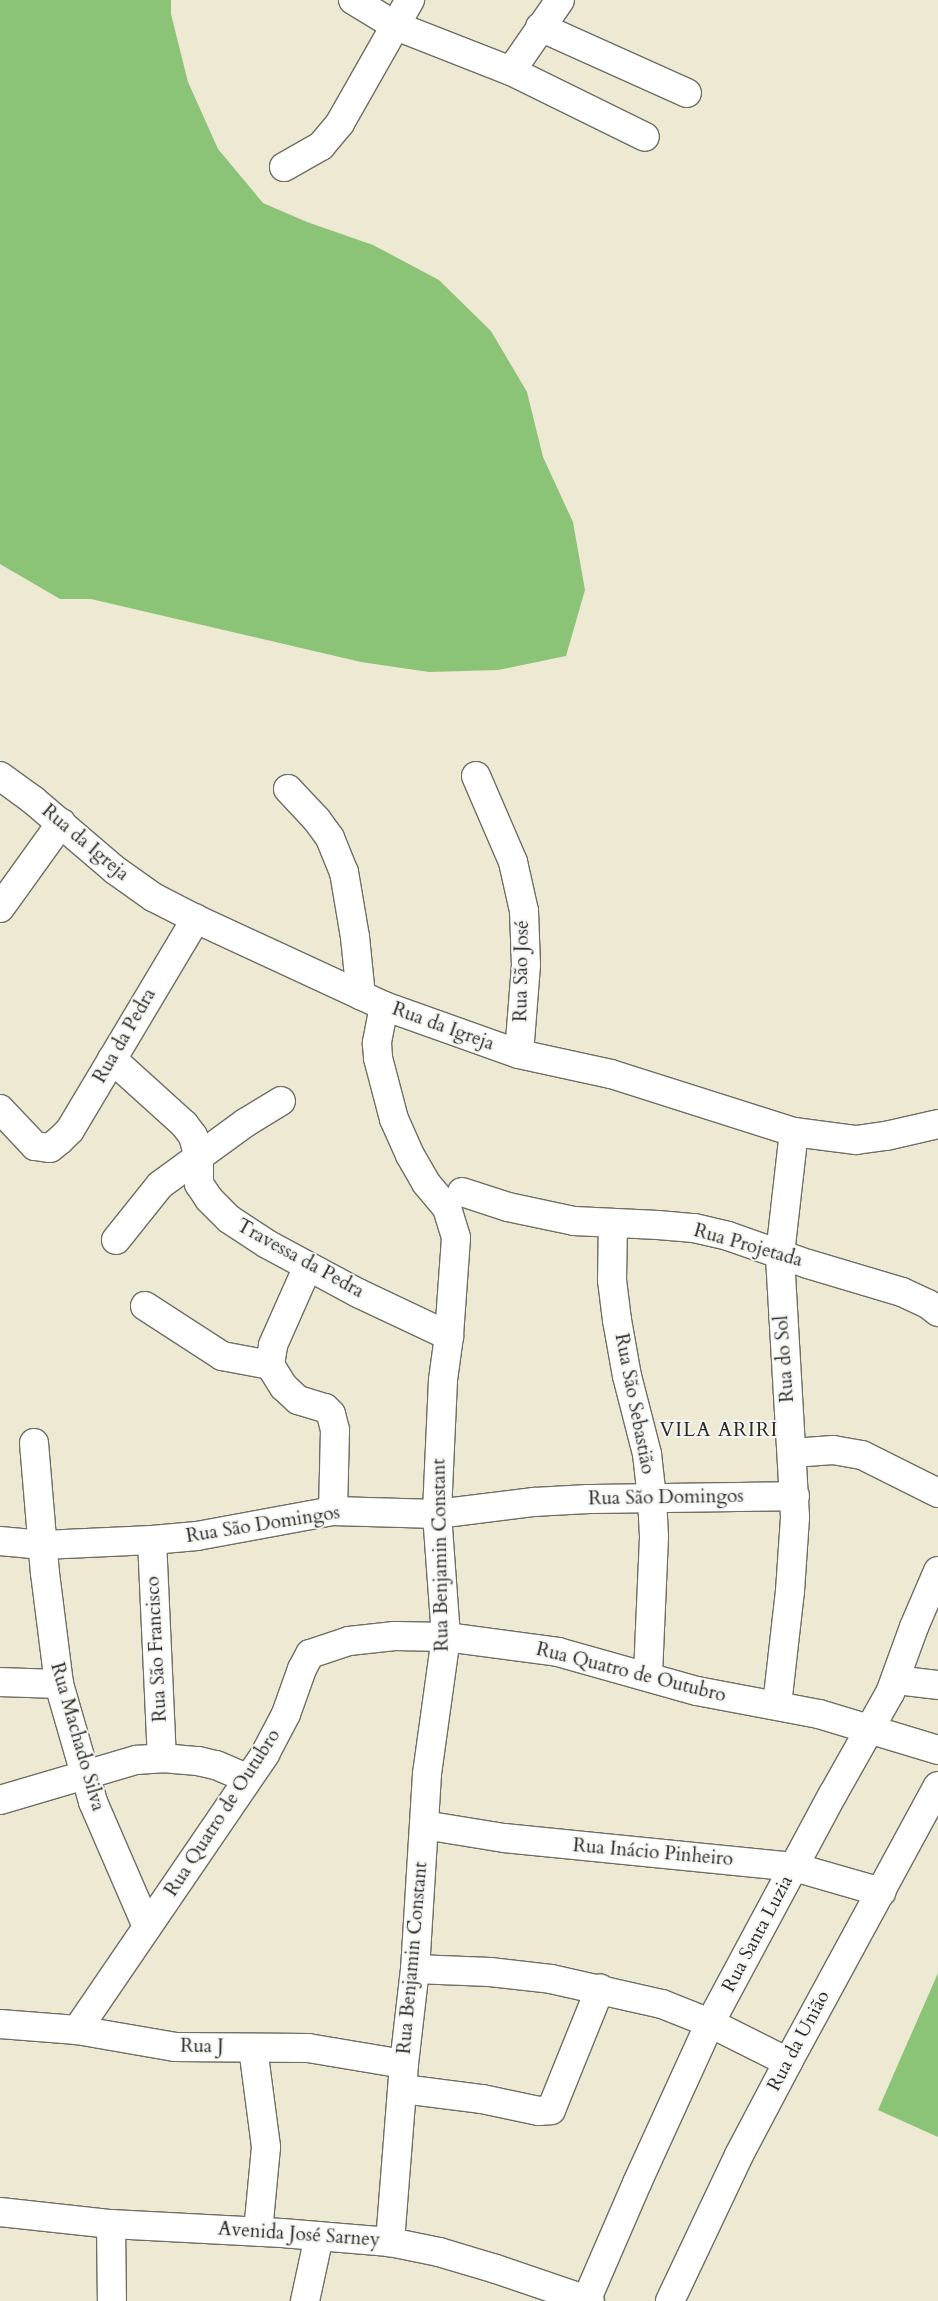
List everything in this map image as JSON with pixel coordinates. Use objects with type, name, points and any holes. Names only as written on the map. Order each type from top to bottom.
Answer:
[{"type":"street","points":[[353,0],[396,26],[511,71],[645,137]]},
{"type":"street","points":[[284,167],[321,146],[340,123],[410,0]]},
{"type":"street","points":[[511,71],[560,0]]},
{"type":"street","points":[[540,27],[687,93]]},
{"type":"street","name":"Rua da Igreja","points":[[0,776],[61,823],[115,870],[153,896],[196,919],[372,1001],[519,1054],[610,1074],[794,1132],[856,1140],[886,1136],[938,1124]]},
{"type":"street","name":"Rua São José","points":[[476,776],[512,862],[524,910],[526,965],[519,1054]]},
{"type":"street","name":"Rua Benjamin Constant","points":[[288,789],[317,820],[330,838],[344,872],[356,937],[372,1001],[378,1058],[394,1119],[410,1155],[426,1183],[447,1208],[456,1238],[449,1336],[443,1380],[437,1514],[446,1637],[432,1723],[415,1969],[403,2077],[390,2242]]},
{"type":"street","points":[[0,908],[61,823]]},
{"type":"street","name":"Rua da Pedra","points":[[0,1108],[28,1141],[41,1148],[50,1148],[70,1130],[196,919]]},
{"type":"street","name":"Travessa da Pedra","points":[[112,1059],[184,1124],[193,1136],[199,1159],[199,1184],[209,1199],[236,1224],[267,1244],[308,1266],[449,1336]]},
{"type":"street","points":[[116,1240],[160,1185],[280,1101]]},
{"type":"street","name":"Rua do Sol","points":[[777,1705],[790,1591],[795,1496],[780,1254],[794,1132]]},
{"type":"street","name":"Rua Projetada","points":[[462,1192],[544,1216],[574,1221],[694,1228],[728,1236],[902,1292],[938,1312]]},
{"type":"street","name":"Rua São Sebastião","points":[[613,1223],[612,1280],[614,1296],[627,1376],[647,1454],[652,1498],[654,1537],[648,1677]]},
{"type":"street","points":[[308,1266],[273,1345],[270,1364],[284,1387],[298,1400],[325,1408],[332,1414],[335,1430],[333,1511]]},
{"type":"street","points":[[145,1306],[222,1356],[270,1364]]},
{"type":"street","name":"Rua Machado Silva","points":[[34,1443],[52,1641],[59,1684],[84,1774],[97,1811],[147,1927]]},
{"type":"street","points":[[793,1453],[833,1450],[862,1455],[938,1493]]},
{"type":"street","name":"Rua São Domingos","points":[[0,1541],[43,1545],[198,1536],[333,1511],[437,1514],[534,1502],[795,1496]]},
{"type":"street","name":"Rua São Francisco","points":[[152,1540],[162,1758]]},
{"type":"street","name":"Rua Santa Luzia","points":[[588,2301],[636,2183],[710,2023],[896,1680],[914,1627],[938,1572]]},
{"type":"street","name":"Rua Quatro de Outubro","points":[[147,1927],[265,1754],[286,1714],[302,1669],[310,1654],[349,1641],[395,1636],[446,1637],[558,1652],[697,1691],[819,1714],[938,1750]]},
{"type":"street","points":[[896,1680],[938,1685]]},
{"type":"street","points":[[0,1682],[59,1684]]},
{"type":"street","points":[[0,1800],[136,1760],[162,1758],[216,1765],[247,1778]]},
{"type":"street","name":"Rua da União","points":[[670,2301],[739,2155],[938,1786]]},
{"type":"street","name":"Rua Inácio Pinheiro","points":[[424,1825],[513,1839],[794,1867],[880,1892]]},
{"type":"street","points":[[77,2030],[147,1927]]},
{"type":"street","points":[[415,1969],[490,1972],[550,1980],[600,1989],[662,2004],[710,2023],[788,2062]]},
{"type":"street","points":[[403,2077],[482,2099],[544,2112],[552,2110],[600,1989]]},
{"type":"street","name":"Rua J","points":[[0,2024],[77,2030],[175,2047],[308,2048],[403,2077]]},
{"type":"street","points":[[253,2048],[266,2147],[258,2232]]},
{"type":"street","name":"Avenida José Sarney","points":[[0,2212],[112,2224],[390,2242],[439,2252],[496,2269],[588,2301]]},
{"type":"street","points":[[112,2224],[112,2301]]},
{"type":"street","points":[[305,2301],[319,2236]]},
{"type":"green space","points":[[0,0],[171,0],[171,14],[188,82],[218,149],[263,203],[307,222],[373,245],[439,280],[491,331],[527,392],[543,457],[573,522],[585,590],[566,656],[498,670],[429,672],[361,662],[91,599],[60,599],[0,564]]},
{"type":"green space","points":[[938,1973],[938,2137],[878,2110]]},
{"type":"district","name":"VILA ARIRI","points":[[719,1429]]}]
